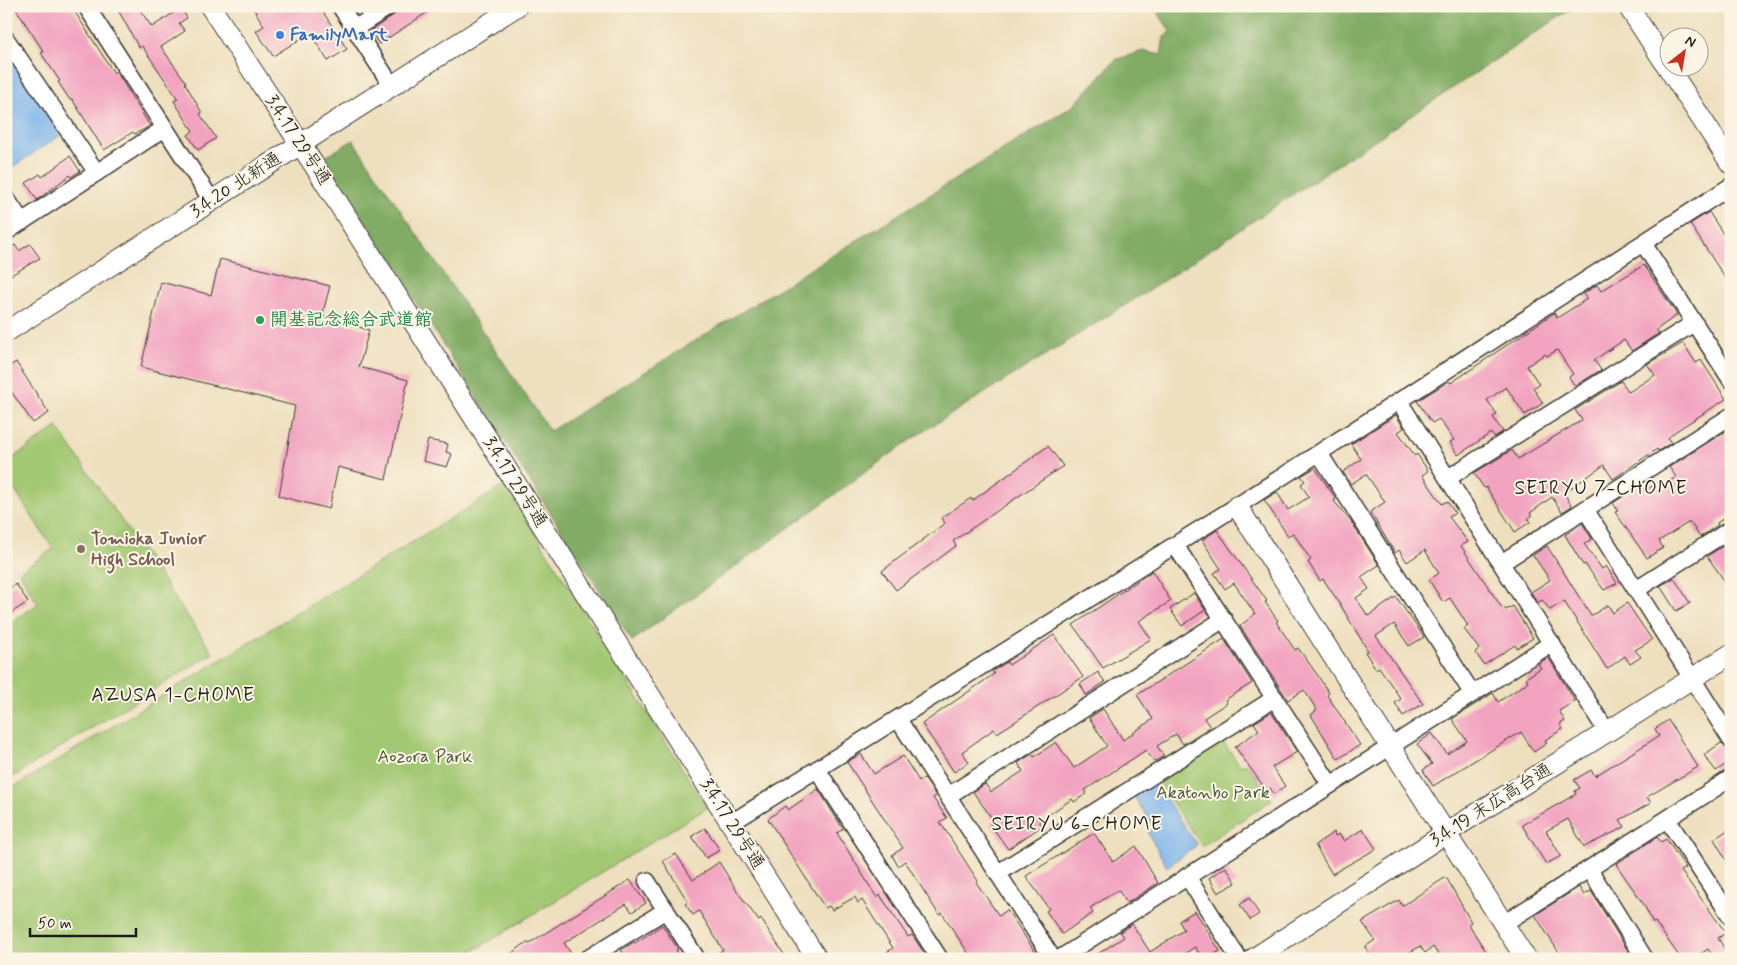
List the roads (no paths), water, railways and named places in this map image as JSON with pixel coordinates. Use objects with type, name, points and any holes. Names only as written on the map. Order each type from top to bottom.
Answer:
[{"type":"street","points":[[86,6],[212,201]]},
{"type":"street","name":"3.4.17 29号通","points":[[210,6],[300,143],[817,959]]},
{"type":"street","points":[[340,6],[392,86]]},
{"type":"street","points":[[354,28],[390,6]]},
{"type":"street","name":"3.4.20 北新通","points":[[6,332],[516,6]]},
{"type":"street","points":[[1628,6],[1731,164]]},
{"type":"street","points":[[6,39],[97,173]]},
{"type":"street","points":[[6,232],[166,128]]},
{"type":"street","points":[[731,823],[1237,506],[1731,186]]},
{"type":"street","points":[[6,198],[22,222]]},
{"type":"street","points":[[1643,243],[1731,380]]},
{"type":"street","points":[[1448,478],[1694,323]]},
{"type":"street","points":[[1399,401],[1607,732]]},
{"type":"street","points":[[1501,563],[1731,416]]},
{"type":"street","points":[[1319,453],[1472,693]]},
{"type":"street","points":[[1237,506],[1391,744],[1526,959]]},
{"type":"street","points":[[1585,509],[1731,740]]},
{"type":"street","points":[[1636,590],[1731,529]]},
{"type":"street","points":[[1175,545],[1330,784]]},
{"type":"street","points":[[948,796],[1224,619]]},
{"type":"street","points":[[1059,959],[1391,744],[1552,644]]},
{"type":"street","name":"3.4.19 末広高台通","points":[[1253,959],[1446,833],[1731,654]]},
{"type":"street","points":[[998,873],[1275,698]]},
{"type":"street","points":[[898,718],[1053,959]]},
{"type":"street","points":[[817,769],[940,959]]},
{"type":"street","points":[[1504,924],[1731,778]]},
{"type":"street","points":[[1667,819],[1731,917]]},
{"type":"street","points":[[1589,869],[1645,959]]},
{"type":"street","points":[[1187,876],[1239,959]]},
{"type":"street","points":[[647,881],[697,959]]},
{"type":"street","points":[[587,959],[666,910]]},
{"type":"water","points":[[6,50],[61,135],[11,168],[6,161]]},
{"type":"water","points":[[1155,783],[1197,845],[1167,867],[1148,833],[1154,827],[1133,795]]},
{"type":"place","name":"FamilyMart","points":[[280,35]]},
{"type":"place","name":"開基記念総合武道館","points":[[260,320]]},
{"type":"place","name":"Tomioka Junior High School","points":[[81,549]]},
{"type":"district","name":"SEIRYU 7-CHOME","points":[[1601,488]]},
{"type":"district","name":"AZUSA 1-CHOME","points":[[173,695]]},
{"type":"district","name":"SEIRYU 6-CHOME","points":[[1077,824]]},
{"type":"park label","name":"Aozora Park","points":[[425,757]]},
{"type":"park label","name":"Akatonbo Park","points":[[1213,793]]}]
